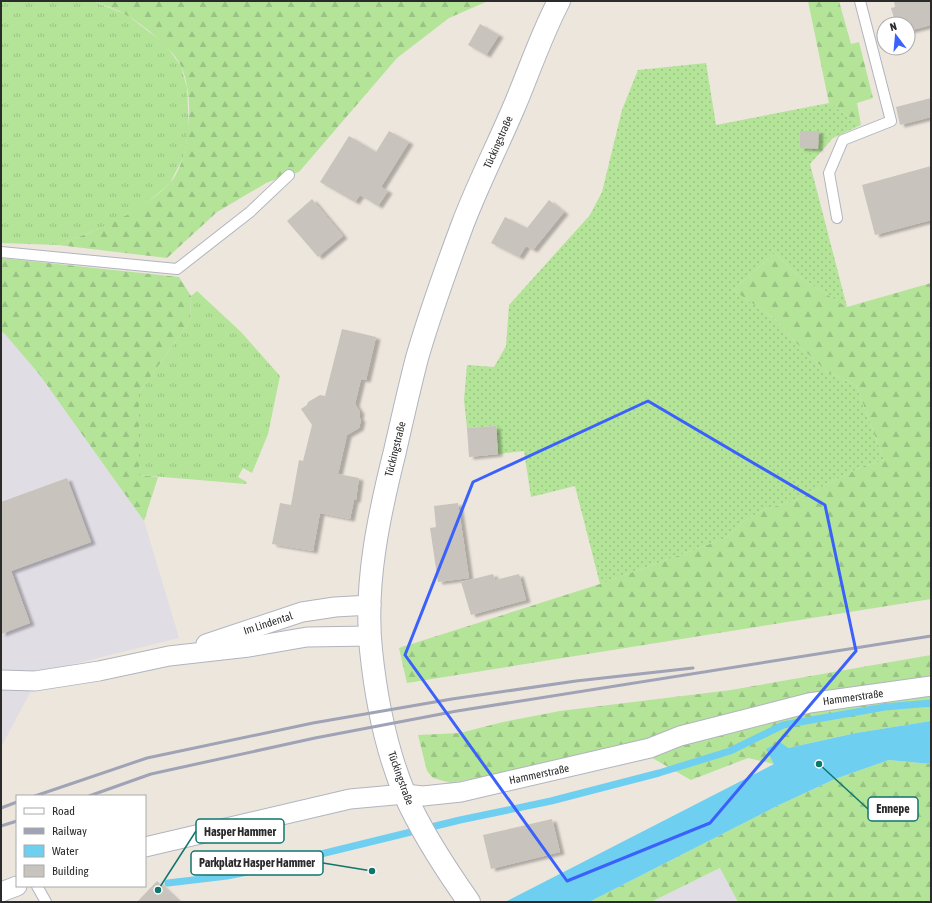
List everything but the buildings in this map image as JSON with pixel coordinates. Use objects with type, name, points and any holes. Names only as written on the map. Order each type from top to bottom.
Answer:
[{"type":"street","name":"Tückingstraße","points":[[469,902],[428,841],[414,814],[405,794],[385,729],[375,678],[370,636],[373,559],[384,493],[421,344],[462,224],[522,90],[548,22],[559,1]]},
{"type":"street","name":"Im Lindental","points":[[169,656],[302,612],[335,607],[371,605]]},
{"type":"street","name":"Im Lindental","points":[[1,680],[35,681],[99,671],[169,656],[249,647],[307,636],[370,636]]},
{"type":"street","name":"Hammerstraße","points":[[146,846],[350,800],[405,794],[423,796],[461,792],[650,748],[680,736],[809,703],[931,686]]},
{"type":"street","points":[[1,892],[16,886]]},
{"type":"lane","points":[[837,218],[829,173],[843,140],[891,121],[860,1]]},
{"type":"lane","points":[[1,252],[177,269],[250,212],[289,175]]},
{"type":"lane","points":[[38,887],[46,902]]},
{"type":"highlighted area","points":[[648,401],[825,505],[856,651],[710,823],[567,881],[405,655],[473,482]]},
{"type":"shaded area","points":[[1,332],[4,333],[39,374],[144,521],[179,638],[41,672],[1,747]]},
{"type":"shaded area","points":[[721,868],[738,902],[651,902]]},
{"type":"green space","points":[[1,1],[93,1],[127,15],[164,43],[181,66],[187,88],[189,128],[184,156],[170,183],[146,204],[123,219],[58,245],[1,243]]},
{"type":"green space","points":[[93,1],[488,1],[449,18],[397,58],[299,172],[268,182],[217,212],[167,258],[58,245],[116,221],[156,196],[168,185],[179,169],[185,150],[188,130],[188,92],[184,74],[177,59],[165,45],[141,24],[110,7]]},
{"type":"green space","points":[[808,1],[839,1],[851,44],[859,42],[873,98],[857,103],[861,125],[829,103]]},
{"type":"green space","points":[[706,63],[716,125],[829,103],[861,125],[833,138],[810,164],[847,307],[798,276],[775,253],[733,290],[775,319],[795,342],[827,372],[856,385],[884,460],[861,467],[795,500],[763,510],[744,521],[726,538],[600,584],[575,486],[531,497],[524,451],[498,454],[496,426],[467,428],[464,400],[467,365],[494,367],[506,346],[509,305],[590,215],[602,192],[622,110],[638,70]]},
{"type":"green space","points":[[775,253],[798,276],[847,307],[931,283],[931,599],[407,683],[399,648],[600,584],[726,538],[744,521],[763,510],[795,500],[861,467],[884,460],[856,385],[827,372],[795,342],[775,319],[733,290]]},
{"type":"green space","points":[[1,258],[179,277],[191,296],[190,321],[139,393],[139,475],[158,477],[144,521],[39,374],[4,333],[1,332]]},
{"type":"green space","points":[[197,291],[241,332],[280,376],[268,434],[252,473],[243,468],[238,477],[247,482],[246,484],[139,475],[139,393],[190,321],[191,296]]},
{"type":"green space","points":[[931,655],[931,721],[856,733],[788,748],[774,764],[748,758],[691,780],[633,747],[451,783],[433,778],[427,771],[418,735],[460,733],[503,722],[560,711],[731,690]]},
{"type":"green space","points":[[889,760],[931,764],[931,902],[738,902],[720,868],[651,902],[589,902],[777,806],[835,779]]},
{"type":"water","points":[[931,721],[931,764],[889,760],[835,779],[777,806],[589,902],[505,902],[774,764],[766,749],[780,742],[788,748],[856,733]]},
{"type":"waterway","points":[[168,883],[227,876],[247,872],[460,820],[551,801],[659,773],[730,751],[783,725],[885,707],[931,703]]},
{"type":"railway","points":[[92,795],[151,774],[315,738],[457,711],[931,636]]},
{"type":"railway","points":[[38,795],[147,758],[313,723],[452,699],[576,681],[693,668]]},
{"type":"railway","points":[[1,808],[16,802]]},
{"type":"railway","points":[[1,826],[16,821]]},
{"type":"place","name":"Ennepe","points":[[819,764]]},
{"type":"place","name":"Parkplatz Hasper Hammer","points":[[372,871]]},
{"type":"place","name":"Hasper Hammer","points":[[158,890]]}]
